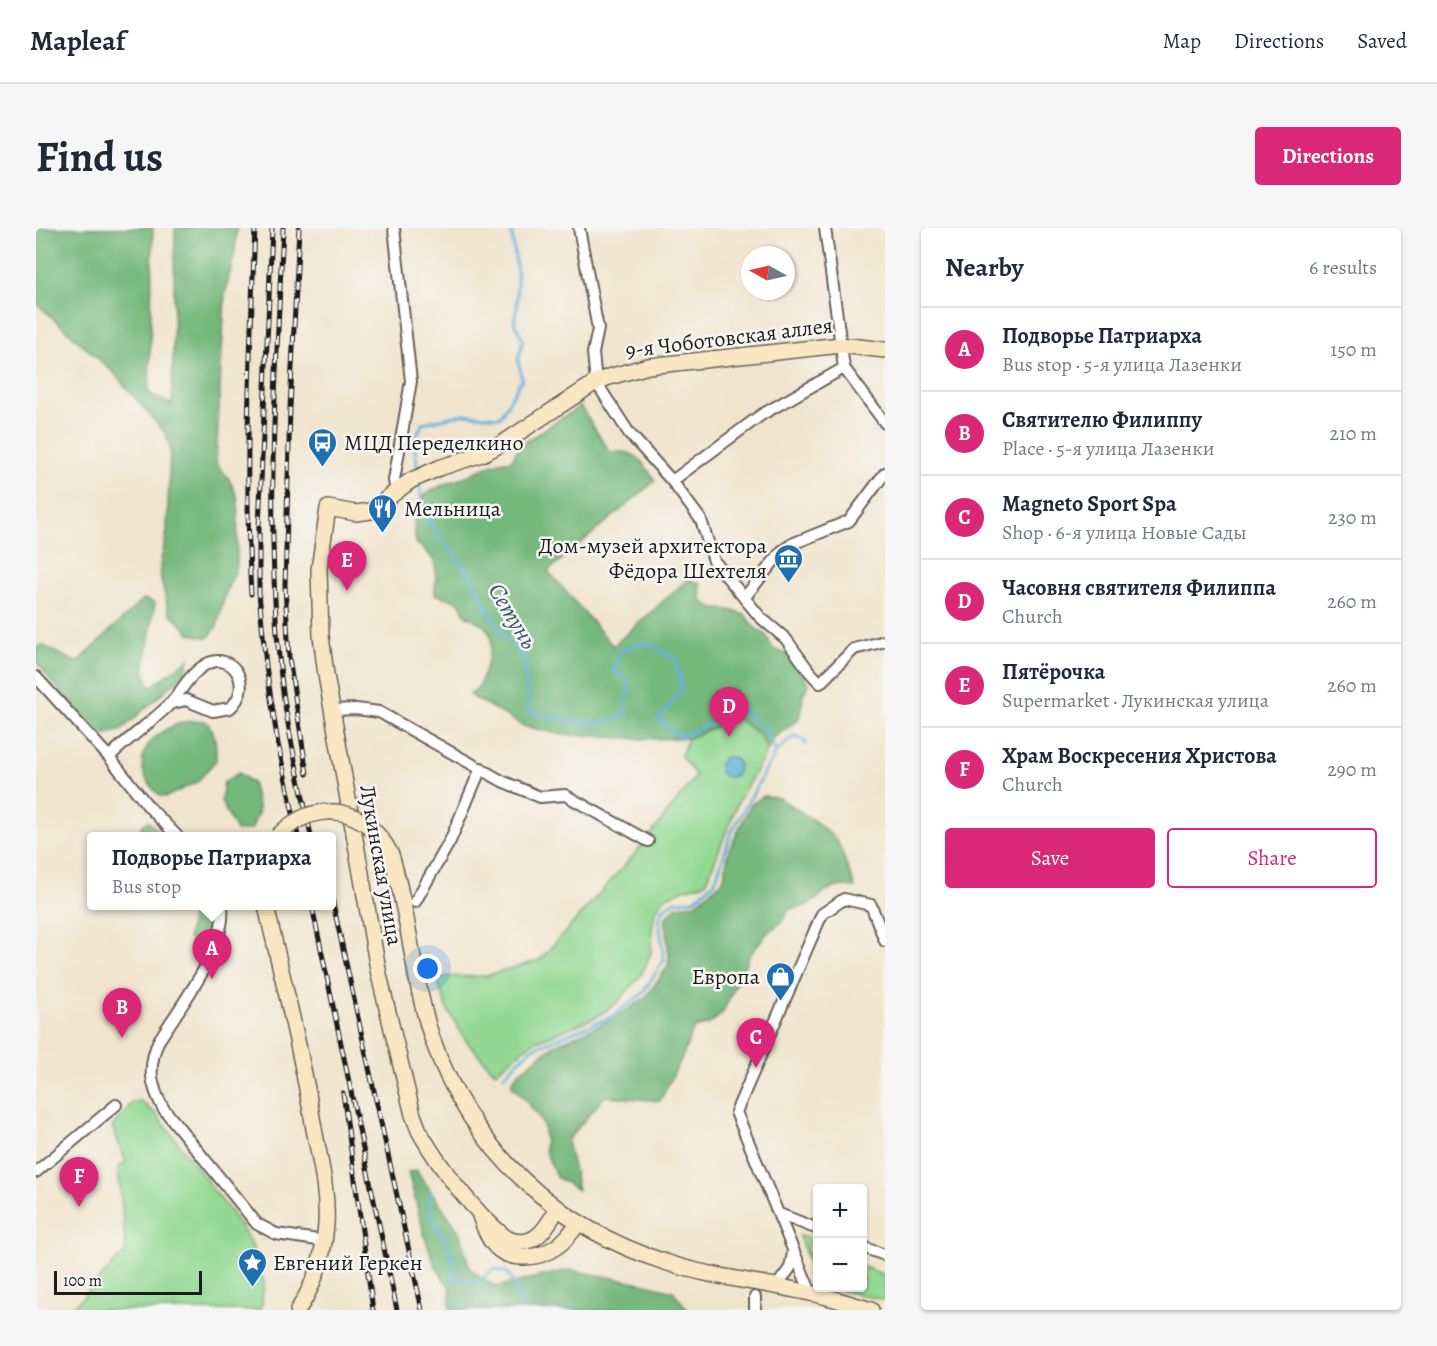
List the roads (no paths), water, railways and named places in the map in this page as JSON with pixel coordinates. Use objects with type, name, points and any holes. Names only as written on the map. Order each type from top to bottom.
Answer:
[{"type":"street","points":[[394,228],[411,381],[394,480],[396,493]]},
{"type":"street","points":[[579,228],[598,329],[593,353],[596,382],[629,434],[672,481],[701,520],[714,561],[760,617],[786,639],[820,683],[854,649],[885,641]]},
{"type":"street","points":[[825,228],[842,345],[843,368],[885,423]]},
{"type":"street","name":"9-я Чоботовская аллея","points":[[328,508],[350,513],[363,513],[380,505],[410,481],[439,468],[482,454],[503,443],[596,382],[609,376],[648,366],[842,345],[885,350]]},
{"type":"street","points":[[672,481],[761,415],[843,368]]},
{"type":"street","points":[[744,598],[782,551],[792,544],[849,521],[885,473]]},
{"type":"street","name":"Лукинская улица","points":[[328,508],[320,569],[321,636],[379,975],[412,1112],[420,1134],[436,1159],[476,1208],[505,1237],[524,1242],[538,1236],[558,1208]]},
{"type":"street","points":[[109,758],[169,704],[198,670],[213,662],[222,662],[230,665],[241,678],[240,695],[230,708],[213,711],[186,700],[169,704]]},
{"type":"street","points":[[36,678],[172,832]]},
{"type":"street","points":[[332,710],[356,709],[379,712],[502,781],[540,797],[565,795],[648,841]]},
{"type":"street","points":[[415,902],[450,841],[482,768]]},
{"type":"street","points":[[283,832],[295,821],[316,812],[335,812],[351,816],[371,827],[386,845],[391,855],[398,884],[424,1011],[444,1068],[462,1102],[495,1152],[521,1179],[578,1223],[632,1250],[668,1263],[715,1275],[811,1293],[871,1310]]},
{"type":"street","points":[[811,1293],[736,1112],[822,914],[844,899],[871,905],[885,941]]},
{"type":"street","points":[[222,910],[222,925],[212,955],[158,1041],[150,1072],[155,1092],[163,1108],[257,1224],[276,1234],[325,1241]]},
{"type":"street","points":[[267,910],[307,1087],[326,1194],[325,1241],[315,1277],[298,1310]]},
{"type":"street","points":[[36,1172],[116,1105]]},
{"type":"street","name":"Лукинская улица","points":[[476,1208],[490,1241],[500,1251],[513,1256],[537,1256],[555,1248],[578,1223]]},
{"type":"street","points":[[779,1214],[813,1227]]},
{"type":"street","points":[[867,1249],[885,1256]]},
{"type":"street","points":[[776,1287],[792,1263],[793,1253]]},
{"type":"street","points":[[755,1297],[755,1310]]},
{"type":"water","points":[[729,757],[736,760],[739,767],[736,774],[729,777],[722,774],[719,767],[722,760]]},
{"type":"waterway","name":"Сетунь","points":[[418,472],[414,440],[423,423],[464,414],[500,417],[522,379],[518,360],[523,340],[514,322],[517,307],[517,272],[511,228]]},
{"type":"waterway","name":"Сетунь","points":[[419,481],[424,515],[469,574],[501,633],[523,656],[529,711],[551,718],[602,724],[625,715],[629,681],[613,671],[621,650],[646,642],[675,659],[682,688],[659,720],[680,737],[742,710],[766,730],[776,752],[731,833],[715,882],[694,900],[676,901],[663,909],[659,920],[664,960],[642,994],[613,1016],[531,1049],[503,1076]]},
{"type":"waterway","points":[[776,752],[794,736],[804,740],[806,744]]},
{"type":"waterway","name":"Сетунь","points":[[431,1191],[430,1210],[433,1223],[446,1239],[455,1271],[455,1280],[477,1282],[494,1269],[508,1273],[524,1305],[523,1310]]},
{"type":"railway","points":[[251,594],[248,457],[255,228]]},
{"type":"railway","points":[[272,228],[259,527],[259,593],[266,666],[278,744],[297,832]]},
{"type":"railway","points":[[283,228],[273,442],[275,603],[284,702],[310,832]]},
{"type":"railway","points":[[299,228],[290,408],[285,586],[289,658],[307,774]]},
{"type":"railway","points":[[313,910],[397,1310]]},
{"type":"railway","points":[[334,910],[422,1310]]},
{"type":"railway","points":[[343,1093],[373,1310]]},
{"type":"place","name":"МЦД Переделкино","points":[[323,468]]},
{"type":"place","name":"Мельница","points":[[383,534]]},
{"type":"place","name":"Дом-музей архитектора Фёдора Шехтеля","points":[[788,584]]},
{"type":"place","name":"Пятёрочка","points":[[347,591]]},
{"type":"place","name":"Часовня святителя Филиппа","points":[[729,737]]},
{"type":"place","name":"Подворье Патриарха","points":[[212,979]]},
{"type":"place","name":"Европа","points":[[781,1002]]},
{"type":"place","name":"Святителю Филиппу","points":[[122,1038]]},
{"type":"place","name":"Magneto Sport Spa","points":[[756,1068]]},
{"type":"place","name":"Храм Воскресения Христова","points":[[79,1207]]},
{"type":"place","name":"Евгений Геркен","points":[[252,1288]]}]
